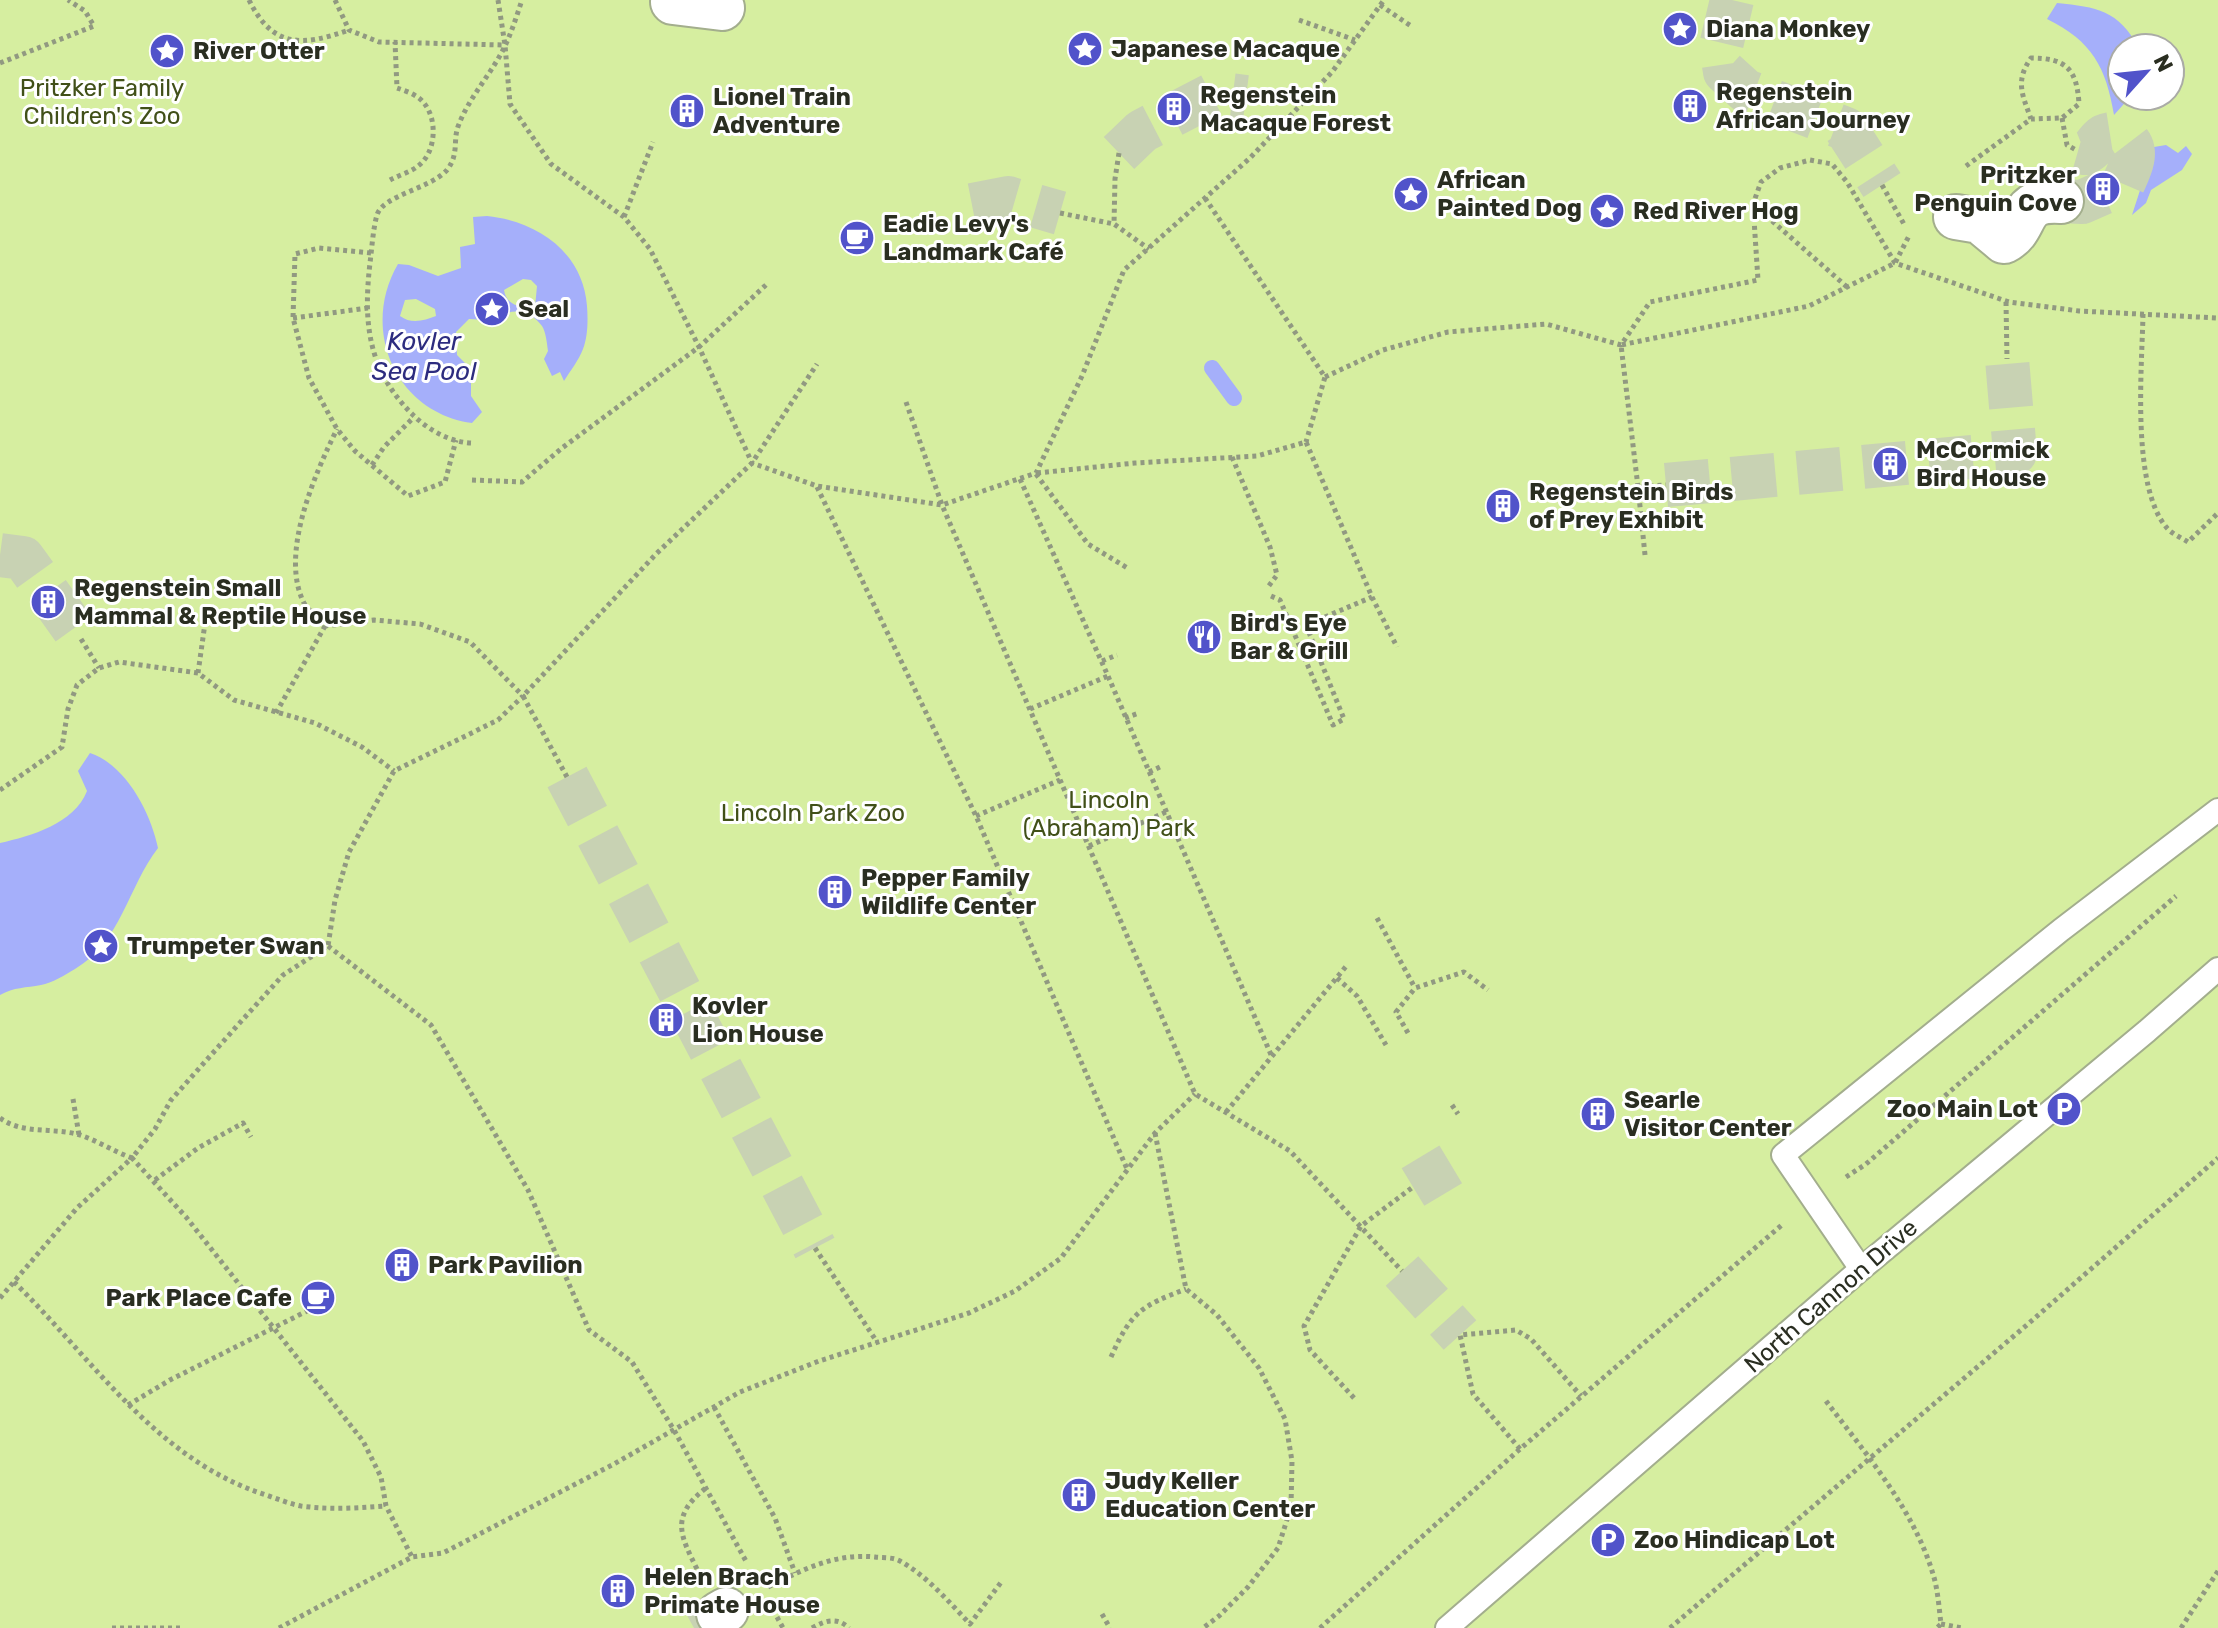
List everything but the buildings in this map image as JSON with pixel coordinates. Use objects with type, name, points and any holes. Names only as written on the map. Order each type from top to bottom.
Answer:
[{"type":"street","points":[[673,2],[722,8]]},
{"type":"street","points":[[1936,220],[1980,221],[2004,241],[2010,238],[2026,211],[2039,202],[2061,201]]},
{"type":"lane","points":[[1861,1269],[1783,1155],[2061,930],[2218,810]]},
{"type":"lane","name":"North Cannon Drive","points":[[1447,1628],[1861,1269],[2218,969]]},
{"type":"path","points":[[0,63],[94,26],[85,11],[68,0]]},
{"type":"path","points":[[249,0],[257,18],[275,35],[293,41],[318,41],[349,30],[379,42],[505,45]]},
{"type":"path","points":[[335,0],[349,30]]},
{"type":"path","points":[[498,0],[510,104],[551,164],[624,217],[650,249],[752,463],[817,486],[942,505],[1036,473],[1257,456],[1306,442]]},
{"type":"path","points":[[471,443],[456,440],[423,425],[392,391],[378,367],[369,332],[371,253],[378,212],[384,203],[434,182],[447,170],[456,154],[457,127],[505,45],[522,0]]},
{"type":"path","points":[[1036,473],[1082,376],[1124,270],[1250,158],[1322,83],[1382,3],[1411,26]]},
{"type":"path","points":[[1299,20],[1355,40]]},
{"type":"path","points":[[390,180],[420,165],[433,143],[432,123],[425,103],[397,88],[395,42]]},
{"type":"path","points":[[1957,173],[2031,119],[2062,118],[2079,104],[2078,86],[2069,68],[2052,58],[2031,58],[2021,71],[2021,92],[2031,119]]},
{"type":"path","points":[[2062,118],[2067,145],[2078,151]]},
{"type":"path","points":[[624,217],[653,142]]},
{"type":"path","points":[[1114,224],[1119,153]]},
{"type":"path","points":[[1645,555],[1621,345],[1650,302],[1758,280],[1753,204],[1761,182],[1780,168],[1810,160],[1832,164],[1847,182],[1895,263],[2006,302],[2079,311],[2218,318]]},
{"type":"path","points":[[1882,185],[1910,235]]},
{"type":"path","points":[[1205,198],[1325,377]]},
{"type":"path","points":[[1753,204],[1847,287]]},
{"type":"path","points":[[1060,213],[1114,224],[1149,249]]},
{"type":"path","points":[[1397,647],[1372,597],[1306,442],[1325,377],[1383,350],[1448,332],[1546,324],[1621,345],[1809,306],[1895,263],[1910,235],[1936,220]]},
{"type":"path","points":[[371,253],[319,248],[295,254],[293,318],[309,378],[337,429],[355,451],[408,496],[445,482],[456,440]]},
{"type":"path","points":[[472,480],[522,482],[562,448],[699,347],[767,284]]},
{"type":"path","points":[[2006,302],[2007,359]]},
{"type":"path","points":[[293,318],[368,308]]},
{"type":"path","points":[[2143,314],[2140,445],[2155,510],[2169,531],[2188,542],[2218,513]]},
{"type":"path","points":[[0,1298],[77,1208],[132,1158],[155,1129],[171,1100],[283,975],[328,946],[335,900],[349,852],[394,771],[498,720],[523,696],[656,554],[752,463],[817,364]]},
{"type":"path","points":[[906,402],[942,505],[1195,1094],[1290,1151],[1402,1271]]},
{"type":"path","points":[[372,465],[384,447],[414,417]]},
{"type":"path","points":[[325,626],[305,604],[295,569],[300,530],[316,473],[337,429]]},
{"type":"path","points":[[1232,457],[1270,547],[1277,575],[1268,587]]},
{"type":"path","points":[[1036,473],[1088,544],[1129,569]]},
{"type":"path","points":[[1020,479],[1102,661],[1272,1057]]},
{"type":"path","points":[[1638,487],[1666,485]]},
{"type":"path","points":[[817,486],[976,816],[1127,1169]]},
{"type":"path","points":[[1271,596],[1280,600],[1333,725],[1344,719],[1306,625],[1372,597]]},
{"type":"path","points":[[198,673],[208,602]]},
{"type":"path","points":[[325,626],[374,620],[420,624],[470,642],[523,696],[567,777]]},
{"type":"path","points":[[276,713],[325,626]]},
{"type":"path","points":[[81,639],[99,668]]},
{"type":"path","points":[[1102,661],[1117,655]]},
{"type":"path","points":[[0,790],[62,747],[68,709],[77,685],[99,668],[119,662],[198,673],[234,700],[315,723],[362,747],[394,771]]},
{"type":"path","points":[[1030,709],[1108,676]]},
{"type":"path","points":[[1125,718],[1139,713]]},
{"type":"path","points":[[1149,772],[1162,766]]},
{"type":"path","points":[[976,816],[1060,780]]},
{"type":"path","points":[[1089,846],[1166,812]]},
{"type":"path","points":[[1320,1628],[1709,1284],[1813,1199],[1866,1164],[2183,891]]},
{"type":"path","points":[[1377,918],[1415,988]]},
{"type":"path","points":[[328,946],[431,1025],[528,1190],[589,1330],[632,1362],[674,1430],[748,1565]]},
{"type":"path","points":[[1226,1112],[1348,964]]},
{"type":"path","points":[[1408,1033],[1396,1012],[1415,988],[1464,972],[1488,990]]},
{"type":"path","points":[[1337,978],[1357,996],[1386,1045]]},
{"type":"path","points":[[279,1628],[412,1557],[443,1553],[614,1464],[740,1392],[877,1342],[969,1313],[1015,1291],[1061,1258],[1155,1133],[1195,1094]]},
{"type":"path","points":[[73,1099],[79,1135]]},
{"type":"path","points":[[1452,1105],[1458,1114]]},
{"type":"path","points":[[0,1118],[6,1123],[41,1131],[79,1135],[132,1158],[155,1180],[363,1441],[381,1477],[386,1506],[412,1557]]},
{"type":"path","points":[[155,1180],[198,1148],[243,1123],[251,1137]]},
{"type":"path","points":[[1155,1133],[1186,1289],[1217,1315],[1259,1368],[1285,1419],[1292,1461],[1291,1507],[1278,1548],[1248,1587],[1203,1628]]},
{"type":"path","points":[[1673,1627],[2218,1158]]},
{"type":"path","points":[[1354,1398],[1310,1350],[1304,1326],[1361,1226],[1413,1187]]},
{"type":"path","points":[[815,1248],[877,1342]]},
{"type":"path","points":[[14,1282],[52,1319],[82,1357],[128,1405],[210,1472],[251,1490],[298,1505],[342,1509],[386,1506]]},
{"type":"path","points":[[1111,1357],[1125,1327],[1143,1309],[1186,1289]]},
{"type":"path","points":[[128,1405],[170,1380],[313,1308]]},
{"type":"path","points":[[1520,1449],[1473,1394],[1460,1335],[1516,1330],[1531,1339],[1581,1396]]},
{"type":"path","points":[[1310,1350],[1320,1347]]},
{"type":"path","points":[[1826,1401],[1870,1459],[1919,1535],[1934,1577],[1939,1626],[1962,1628]]},
{"type":"path","points":[[714,1407],[775,1518],[795,1573]]},
{"type":"path","points":[[706,1488],[694,1497],[682,1520],[681,1539],[722,1612]]},
{"type":"path","points":[[804,1569],[833,1558],[854,1555],[898,1559],[937,1589],[970,1624],[1002,1581]]},
{"type":"path","points":[[2181,1628],[2218,1571]]},
{"type":"path","points":[[1102,1614],[1110,1628]]},
{"type":"path","points":[[776,1615],[783,1628]]},
{"type":"path","points":[[812,1628],[838,1620],[849,1628]]},
{"type":"path","points":[[112,1628],[184,1628]]},
{"type":"green space","name":"Lincoln (Abraham) Park","points":[[0,0],[2218,0],[2218,1628],[0,1628]]},
{"type":"water","points":[[2057,3],[2095,9],[2123,26],[2128,32],[2106,32],[2106,83],[2086,46],[2047,19]]},
{"type":"water","points":[[2166,145],[2178,153],[2186,146],[2192,154],[2182,170],[2151,190],[2146,203],[2132,215],[2154,147]]},
{"type":"water","name":"Kovler Sea Pool","points":[[473,217],[505,219],[540,232],[554,243],[577,270],[584,287],[587,322],[583,349],[564,381],[560,372],[552,376],[544,359],[548,351],[544,331],[531,316],[511,312],[493,324],[486,320],[469,319],[456,332],[457,355],[471,369],[471,396],[482,412],[472,423],[445,416],[423,403],[405,385],[392,364],[384,340],[383,315],[387,289],[398,264],[438,276],[461,268],[460,247],[475,244]],"holes":[[[523,279],[531,280],[537,286],[535,307],[515,305],[505,295],[504,290]],[[416,299],[435,309],[436,316],[414,321],[400,316],[405,300]]]},
{"type":"water","points":[[90,753],[115,768],[135,792],[155,834],[158,848],[114,929],[91,958],[50,982],[0,995],[0,843],[50,827],[72,812],[87,791],[78,771]]},
{"type":"waterway","points":[[1212,368],[1234,398]]},
{"type":"tunnel","points":[[1732,0],[1721,46],[1725,72],[1746,91],[1846,129],[1882,185]]},
{"type":"tunnel","points":[[1119,153],[1142,131],[1215,93],[1246,97]]},
{"type":"tunnel","points":[[2061,201],[2082,202],[2123,184],[2133,153],[2129,142],[2116,134],[2104,136],[2085,153],[2078,151]]},
{"type":"tunnel","points":[[972,205],[1008,198],[1060,213]]},
{"type":"tunnel","points":[[1666,485],[2015,453],[2007,359]]},
{"type":"tunnel","points":[[0,555],[23,558],[81,639]]},
{"type":"tunnel","points":[[567,777],[815,1248]]},
{"type":"tunnel","points":[[1413,1187],[1453,1163]]},
{"type":"tunnel","points":[[1402,1271],[1460,1335]]},
{"type":"tunnel","points":[[694,1628],[719,1614]]},
{"type":"place","name":"Diana Monkey","points":[[1680,29]]},
{"type":"place","name":"Japanese Macaque","points":[[1085,49]]},
{"type":"place","name":"River Otter","points":[[167,51]]},
{"type":"place","name":"Regenstein African Journey","points":[[1690,106]]},
{"type":"place","name":"Regenstein Macaque Forest","points":[[1174,109]]},
{"type":"place","name":"Lionel Train Adventure","points":[[687,111]]},
{"type":"place","name":"Pritzker Penguin Cove","points":[[2103,189]]},
{"type":"place","name":"African Painted Dog","points":[[1411,194]]},
{"type":"place","name":"Red River Hog","points":[[1607,211]]},
{"type":"place","name":"Eadie Levy's Landmark Café","points":[[857,238]]},
{"type":"place","name":"Seal","points":[[492,309]]},
{"type":"place","name":"McCormick Bird House","points":[[1890,464]]},
{"type":"place","name":"Regenstein Birds of Prey Exhibit","points":[[1503,506]]},
{"type":"place","name":"Regenstein Small Mammal & Reptile House","points":[[48,602]]},
{"type":"place","name":"Bird's Eye Bar & Grill","points":[[1204,637]]},
{"type":"place","name":"Pepper Family Wildlife Center","points":[[835,892]]},
{"type":"place","name":"Trumpeter Swan","points":[[101,946]]},
{"type":"place","name":"Kovler Lion House","points":[[666,1020]]},
{"type":"place","name":"Zoo Main Lot","points":[[2064,1109]]},
{"type":"place","name":"Searle Visitor Center","points":[[1598,1114]]},
{"type":"place","name":"Park Pavilion","points":[[402,1265]]},
{"type":"place","name":"Park Place Cafe","points":[[318,1298]]},
{"type":"place","name":"Judy Keller Education Center","points":[[1079,1495]]},
{"type":"place","name":"Zoo Hindicap Lot","points":[[1608,1540]]},
{"type":"place","name":"Helen Brach Primate House","points":[[618,1591]]},
{"type":"park label","name":"Pritzker Family Children's Zoo","points":[[102,102]]},
{"type":"park label","name":"Lincoln Park Zoo","points":[[813,813]]}]
